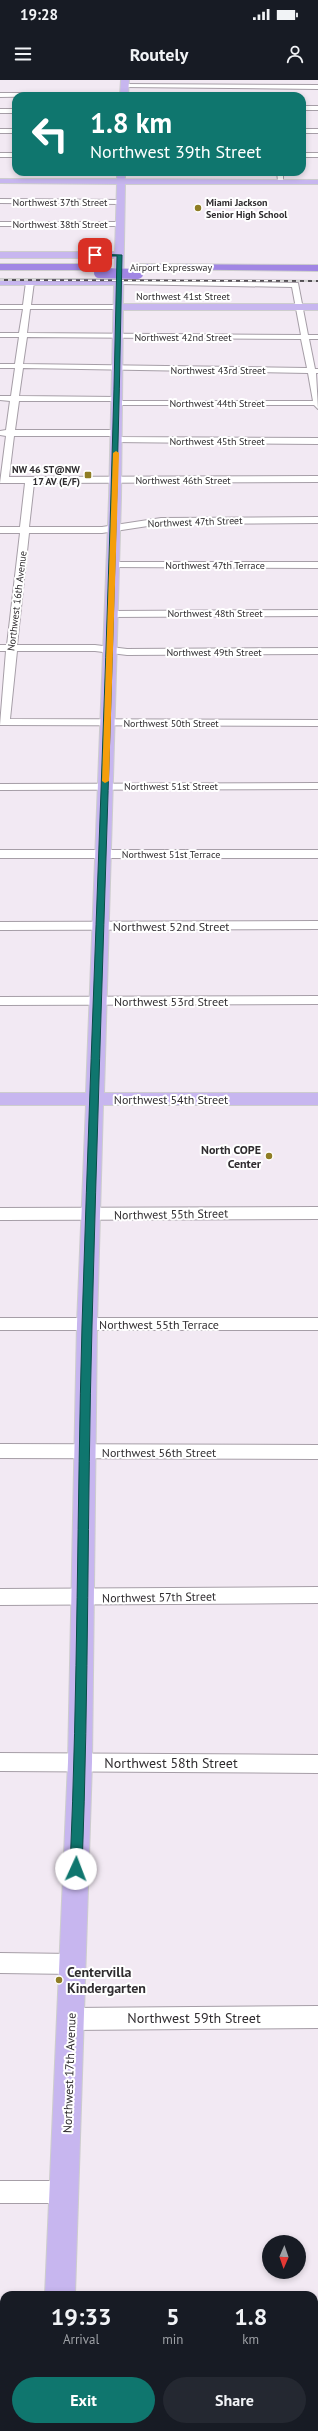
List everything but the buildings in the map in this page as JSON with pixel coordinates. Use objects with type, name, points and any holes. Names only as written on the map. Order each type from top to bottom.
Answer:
[{"type":"highway","name":"Airport Expressway","points":[[0,267],[99,270],[318,268]]},
{"type":"highway","name":"Airport Expressway","points":[[0,273],[99,270]]},
{"type":"highway","name":"Airport Expressway","points":[[138,270],[318,275]]},
{"type":"main road","name":"Northwest 17th Avenue","points":[[60,2291],[80,1762],[81,1598],[87,1324],[92,1215],[116,480],[121,176]]},
{"type":"main road","points":[[0,181],[318,182]]},
{"type":"main road","points":[[0,255],[120,255]]},
{"type":"main road","points":[[0,282],[119,282]]},
{"type":"main road","name":"Northwest 41st Street","points":[[119,307],[318,307]]},
{"type":"main road","name":"Northwest 54th Street","points":[[0,1099],[318,1099]]},
{"type":"street","points":[[125,83],[265,83],[318,87]]},
{"type":"street","points":[[0,95],[12,95]]},
{"type":"street","points":[[306,108],[318,108]]},
{"type":"street","points":[[0,111],[12,111]]},
{"type":"street","points":[[0,131],[12,131]]},
{"type":"street","points":[[306,131],[318,131]]},
{"type":"street","points":[[0,155],[12,155]]},
{"type":"street","points":[[306,156],[318,156]]},
{"type":"street","points":[[280,176],[281,181]]},
{"type":"street","name":"Northwest 37th Street","points":[[0,201],[121,202]]},
{"type":"street","name":"Northwest 38th Street","points":[[0,224],[120,224]]},
{"type":"street","points":[[2,480],[15,398],[30,282]]},
{"type":"street","points":[[119,282],[295,285],[305,337],[315,371],[318,404]]},
{"type":"street","name":"Northwest 41st Street","points":[[0,307],[119,307]]},
{"type":"street","name":"Northwest 42nd Street","points":[[0,335],[118,337],[318,337]]},
{"type":"street","name":"Northwest 43rd Street","points":[[0,366],[315,371]]},
{"type":"street","name":"Northwest 44th Street","points":[[0,398],[318,404]]},
{"type":"street","name":"Northwest 45th Street","points":[[0,433],[318,441]]},
{"type":"street","name":"Northwest 16th Avenue","points":[[0,668],[4,650],[15,570],[25,479]]},
{"type":"street","name":"Northwest 46th Street","points":[[2,480],[318,480]]},
{"type":"street","name":"Northwest 47th Street","points":[[0,530],[20,532],[114,531],[161,521],[318,520]]},
{"type":"street","name":"Northwest 47th Street","points":[[0,534],[20,532]]},
{"type":"street","name":"Northwest 47th Terrace","points":[[113,565],[318,565]]},
{"type":"street","name":"Northwest 48th Street","points":[[111,614],[318,613]]},
{"type":"street","name":"Northwest 16th Avenue","points":[[2,722],[4,685],[3,632]]},
{"type":"street","name":"Northwest 49th Street","points":[[4,650],[61,650],[95,654],[110,651],[318,651]]},
{"type":"street","name":"Northwest 50th Street","points":[[2,722],[318,723]]},
{"type":"street","name":"Northwest 51st Street","points":[[0,787],[318,786]]},
{"type":"street","name":"Northwest 51st Terrace","points":[[0,854],[318,854]]},
{"type":"street","name":"Northwest 52nd Street","points":[[0,926],[318,925]]},
{"type":"street","name":"Northwest 53rd Street","points":[[0,1001],[98,1002],[318,1000]]},
{"type":"street","name":"Northwest 55th Street","points":[[0,1214],[92,1215],[318,1213]]},
{"type":"street","name":"Northwest 55th Terrace","points":[[0,1324],[318,1324]]},
{"type":"street","name":"Northwest 56th Street","points":[[0,1451],[318,1452]]},
{"type":"street","name":"Northwest 57th Street","points":[[0,1597],[81,1598],[318,1595]]},
{"type":"street","name":"Northwest 58th Street","points":[[0,1762],[318,1764]]},
{"type":"street","points":[[0,1963],[73,1964]]},
{"type":"street","name":"Northwest 59th Street","points":[[70,2019],[318,2017]]},
{"type":"street","points":[[0,2192],[65,2192]]},
{"type":"railway","points":[[0,280],[318,281]]},
{"type":"slow traffic","points":[[105,781],[116,489],[116,453]]},
{"type":"place","name":"Miami Jackson Senior High School","points":[[198,208]]},
{"type":"place","name":"NW 46 ST@NW 17 AV (E/F)","points":[[88,475]]},
{"type":"place","name":"North COPE Center","points":[[269,1156]]},
{"type":"place","name":"Centervilla Kindergarten","points":[[59,1980]]},
{"type":"route","points":[[76,1869],[80,1762],[81,1598],[87,1324],[92,1215],[106,734],[116,489],[120,255],[95,255]]}]
